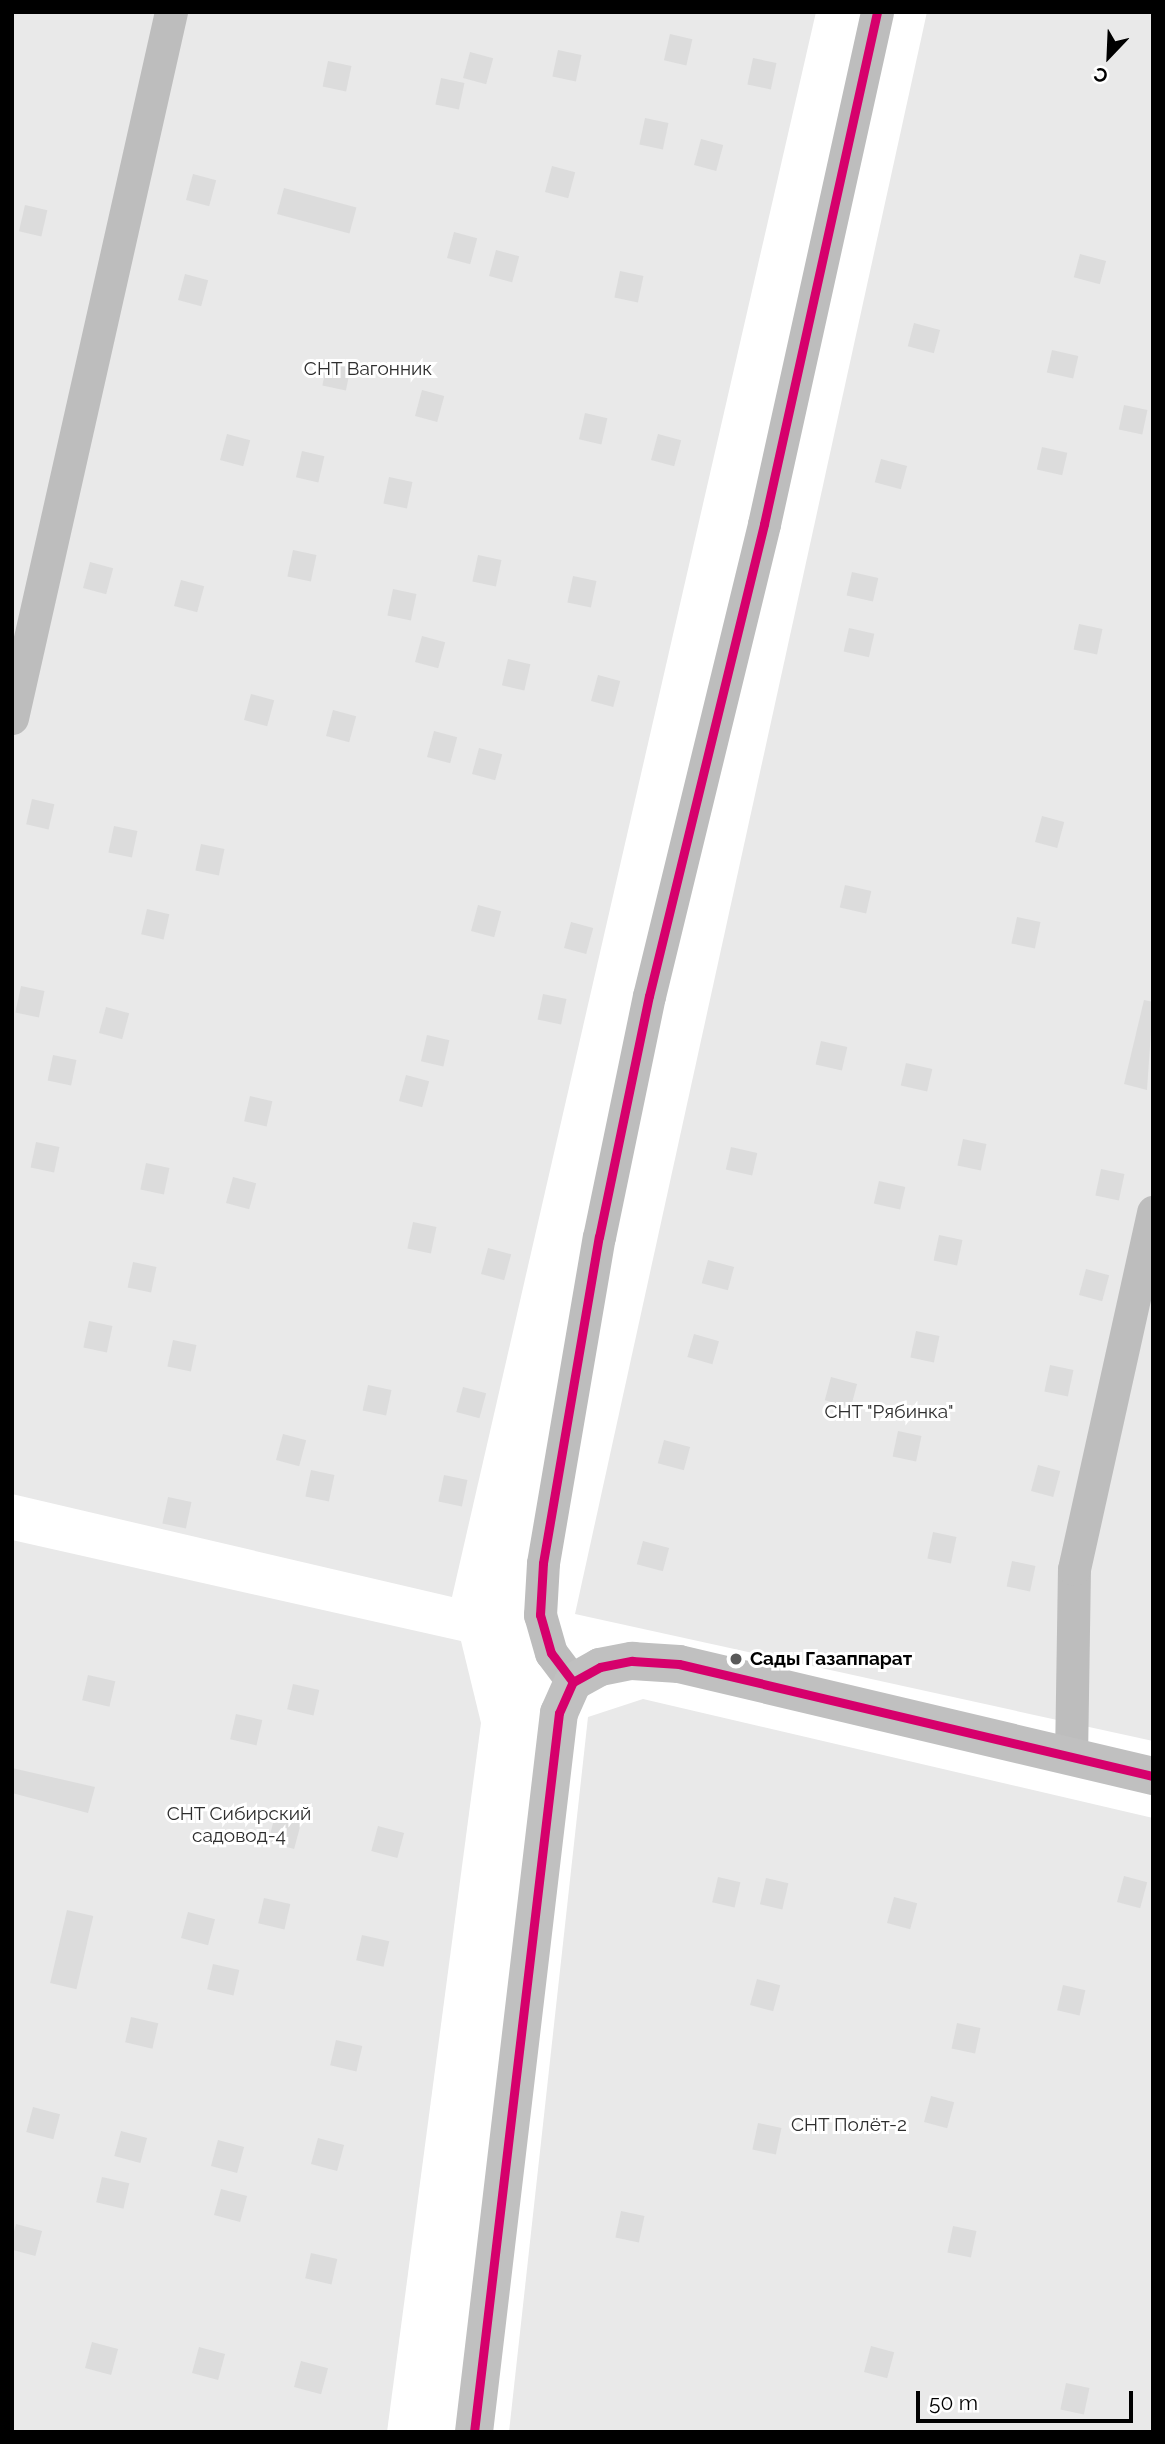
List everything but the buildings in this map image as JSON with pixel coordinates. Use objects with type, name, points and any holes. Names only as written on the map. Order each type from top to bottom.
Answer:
[{"type":"street","points":[[12,718],[171,12]]},
{"type":"street","points":[[573,1682],[551,1653],[540,1615],[543,1563],[599,1237],[649,996],[764,524],[877,12]]},
{"type":"street","points":[[1071,1758],[1074,1569],[1153,1212]]},
{"type":"street","points":[[474,2432],[559,1713],[573,1682],[600,1667],[632,1661],[679,1664],[1153,1776]]},
{"type":"green space","name":"СНТ Вагонник","points":[[12,12],[816,12],[452,1597],[12,1494]]},
{"type":"green space","name":"СНТ \"Рябинка\"","points":[[927,12],[1153,12],[1153,1741],[575,1614]]},
{"type":"green space","name":"СНТ Сибирский садовод-4","points":[[12,1540],[461,1641],[481,1723],[387,2432],[12,2432]]},
{"type":"green space","name":"СНТ Полёт-2","points":[[643,1699],[1153,1818],[1153,2432],[509,2432],[588,1717]]},
{"type":"cycle path","points":[[573,1682],[551,1653],[540,1615],[543,1563],[599,1237],[649,996],[764,524],[877,12]]},
{"type":"cycle path","points":[[474,2432],[559,1713],[573,1682],[600,1667],[632,1661],[679,1664],[1153,1776]]},
{"type":"place","name":"Сады Газаппарат","points":[[736,1659]]}]
